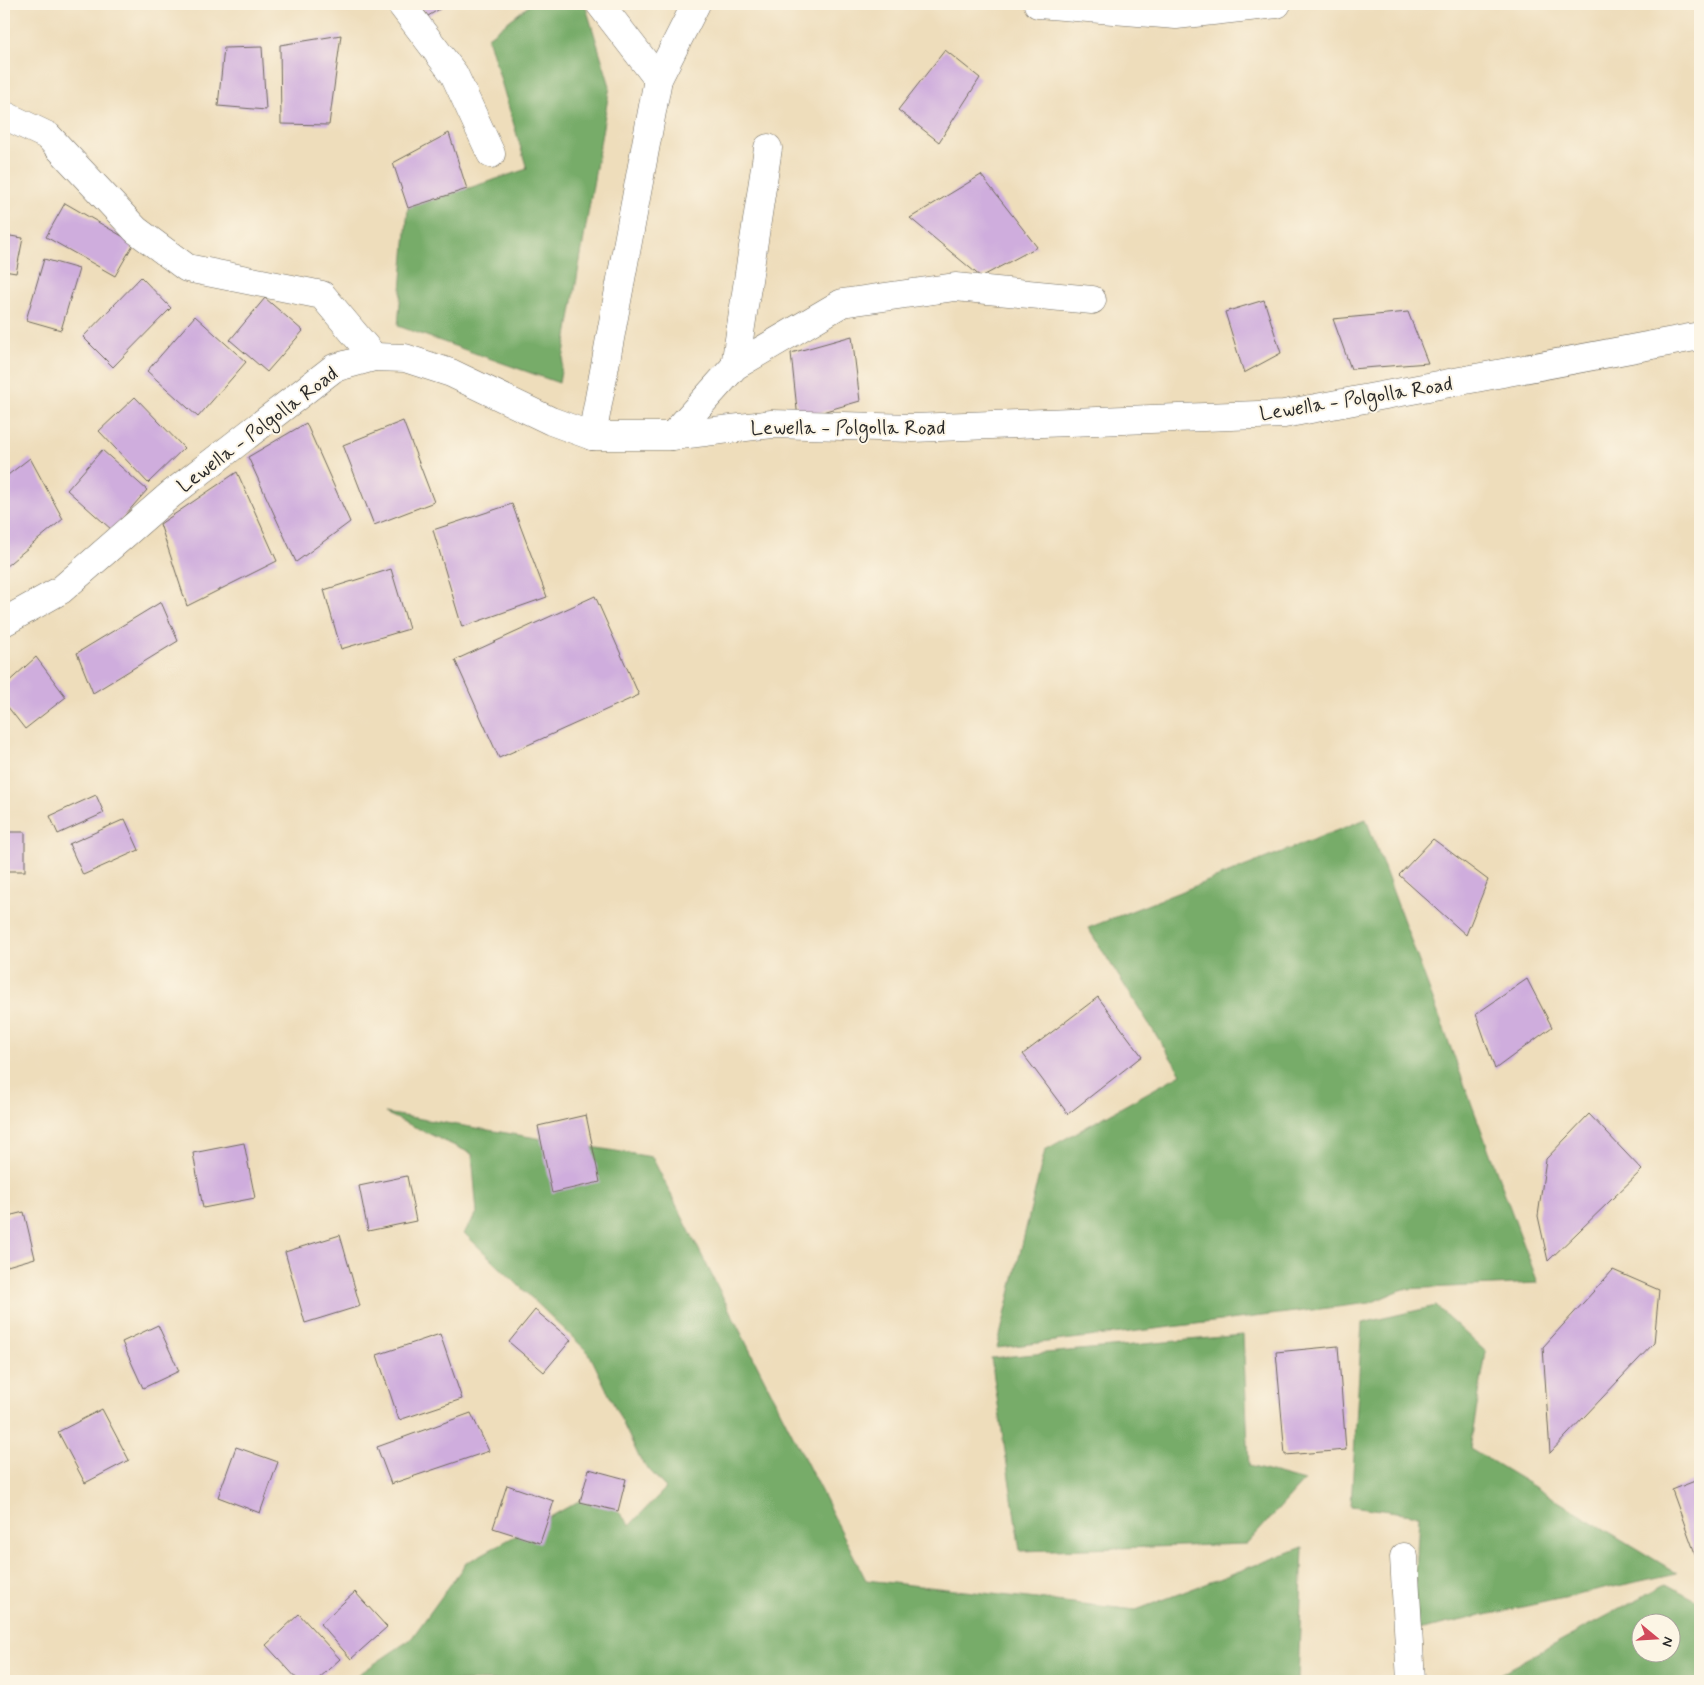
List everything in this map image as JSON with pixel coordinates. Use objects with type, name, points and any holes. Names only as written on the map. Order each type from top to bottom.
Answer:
[{"type":"street","points":[[400,4],[454,74],[491,154]]},
{"type":"street","points":[[600,4],[658,79]]},
{"type":"street","points":[[592,436],[658,79],[696,4]]},
{"type":"street","points":[[1038,4],[1176,15],[1277,4]]},
{"type":"street","points":[[4,115],[48,136],[136,230],[188,268],[322,295],[374,357]]},
{"type":"street","points":[[735,366],[768,148]]},
{"type":"street","points":[[672,436],[735,366],[842,303],[955,287],[1092,300]]},
{"type":"street","name":"Lewella - Polgolla Road","points":[[4,622],[61,590],[170,495],[334,368],[374,357],[405,358],[451,373],[551,421],[592,436],[672,436],[772,424],[913,428],[1284,414],[1700,336]]},
{"type":"street","points":[[1404,1557],[1411,1681]]},
{"type":"green space","points":[[531,4],[585,4],[610,86],[559,383],[398,326],[408,208],[527,169],[488,37]]},
{"type":"green space","points":[[1366,819],[1538,1283],[1403,1289],[1370,1303],[997,1348],[1045,1150],[1181,1074],[1088,928]]},
{"type":"green space","points":[[385,1113],[652,1157],[866,1580],[1136,1610],[1303,1547],[1298,1681],[349,1681],[411,1639],[466,1563],[599,1490],[630,1525],[666,1488],[641,1461],[589,1353],[464,1233],[477,1213],[472,1154]]},
{"type":"green space","points":[[1436,1306],[1486,1352],[1470,1448],[1677,1573],[1413,1631],[1419,1515],[1351,1506],[1362,1323]]},
{"type":"green space","points":[[1243,1335],[1249,1466],[1304,1481],[1247,1544],[1020,1551],[991,1358]]},
{"type":"green space","points":[[1666,1584],[1700,1602],[1700,1681],[1486,1681]]},
{"type":"building","points":[[419,4],[448,4],[428,16]]},
{"type":"building","points":[[341,35],[329,125],[281,124],[280,45]]},
{"type":"building","points":[[262,47],[266,110],[218,106],[224,48]]},
{"type":"building","points":[[945,50],[980,78],[939,142],[898,110]]},
{"type":"building","points":[[449,133],[467,189],[408,208],[393,163]]},
{"type":"building","points":[[981,175],[1037,247],[981,277],[910,218]]},
{"type":"building","points":[[65,203],[134,243],[115,276],[46,237]]},
{"type":"building","points":[[4,235],[23,238],[16,273],[4,271]]},
{"type":"building","points":[[44,259],[79,269],[61,330],[26,320]]},
{"type":"building","points":[[141,277],[171,308],[113,367],[83,337]]},
{"type":"building","points":[[265,298],[303,331],[267,372],[230,340]]},
{"type":"building","points":[[1264,300],[1281,353],[1244,373],[1225,312]]},
{"type":"building","points":[[1408,312],[1428,363],[1351,369],[1333,319]]},
{"type":"building","points":[[195,316],[246,362],[198,417],[147,371]]},
{"type":"building","points":[[852,336],[860,401],[798,419],[791,353]]},
{"type":"building","points":[[135,397],[184,448],[148,483],[99,431]]},
{"type":"building","points":[[403,421],[434,502],[374,525],[343,445]]},
{"type":"building","points":[[306,423],[350,522],[296,562],[248,457]]},
{"type":"building","points":[[102,450],[147,490],[112,530],[67,490]]},
{"type":"building","points":[[30,458],[63,519],[5,567],[4,478]]},
{"type":"building","points":[[237,472],[277,561],[187,606],[160,524]]},
{"type":"building","points":[[512,504],[547,597],[462,627],[433,530]]},
{"type":"building","points":[[391,569],[409,629],[341,649],[324,590]]},
{"type":"building","points":[[595,596],[639,695],[499,758],[455,660]]},
{"type":"building","points":[[161,602],[178,641],[93,693],[77,653]]},
{"type":"building","points":[[36,657],[66,697],[25,729],[4,702],[4,686]]},
{"type":"building","points":[[96,795],[104,813],[58,834],[50,816]]},
{"type":"building","points":[[125,819],[139,850],[83,875],[69,844]]},
{"type":"building","points":[[4,832],[25,832],[25,871],[4,871]]},
{"type":"building","points":[[1433,839],[1488,880],[1466,935],[1399,875]]},
{"type":"building","points":[[1527,979],[1552,1027],[1495,1069],[1476,1014]]},
{"type":"building","points":[[1098,997],[1142,1056],[1068,1114],[1023,1054]]},
{"type":"building","points":[[1589,1114],[1642,1170],[1548,1261],[1538,1216],[1546,1159]]},
{"type":"building","points":[[586,1115],[600,1182],[552,1193],[538,1126]]},
{"type":"building","points":[[244,1143],[255,1198],[203,1208],[193,1153]]},
{"type":"building","points":[[407,1176],[416,1221],[368,1231],[359,1186]]},
{"type":"building","points":[[24,1212],[35,1258],[4,1267],[4,1217]]},
{"type":"building","points":[[340,1235],[360,1306],[305,1323],[285,1252]]},
{"type":"building","points":[[1613,1270],[1659,1290],[1654,1343],[1550,1453],[1543,1347]]},
{"type":"building","points":[[535,1310],[571,1340],[544,1372],[509,1342]]},
{"type":"building","points":[[158,1325],[179,1371],[143,1388],[122,1342]]},
{"type":"building","points":[[440,1334],[462,1399],[399,1420],[377,1355]]},
{"type":"building","points":[[1338,1346],[1346,1450],[1285,1455],[1276,1352]]},
{"type":"building","points":[[102,1409],[129,1460],[85,1483],[58,1432]]},
{"type":"building","points":[[471,1413],[489,1451],[391,1484],[377,1447]]},
{"type":"building","points":[[236,1447],[278,1462],[260,1513],[218,1497]]},
{"type":"building","points":[[589,1469],[626,1479],[618,1511],[580,1502]]},
{"type":"building","points":[[1700,1479],[1700,1567],[1672,1490]]},
{"type":"building","points":[[507,1485],[554,1501],[540,1543],[493,1528]]},
{"type":"building","points":[[355,1592],[387,1627],[351,1659],[320,1624]]},
{"type":"building","points":[[299,1614],[340,1659],[316,1681],[299,1681],[266,1645]]}]
